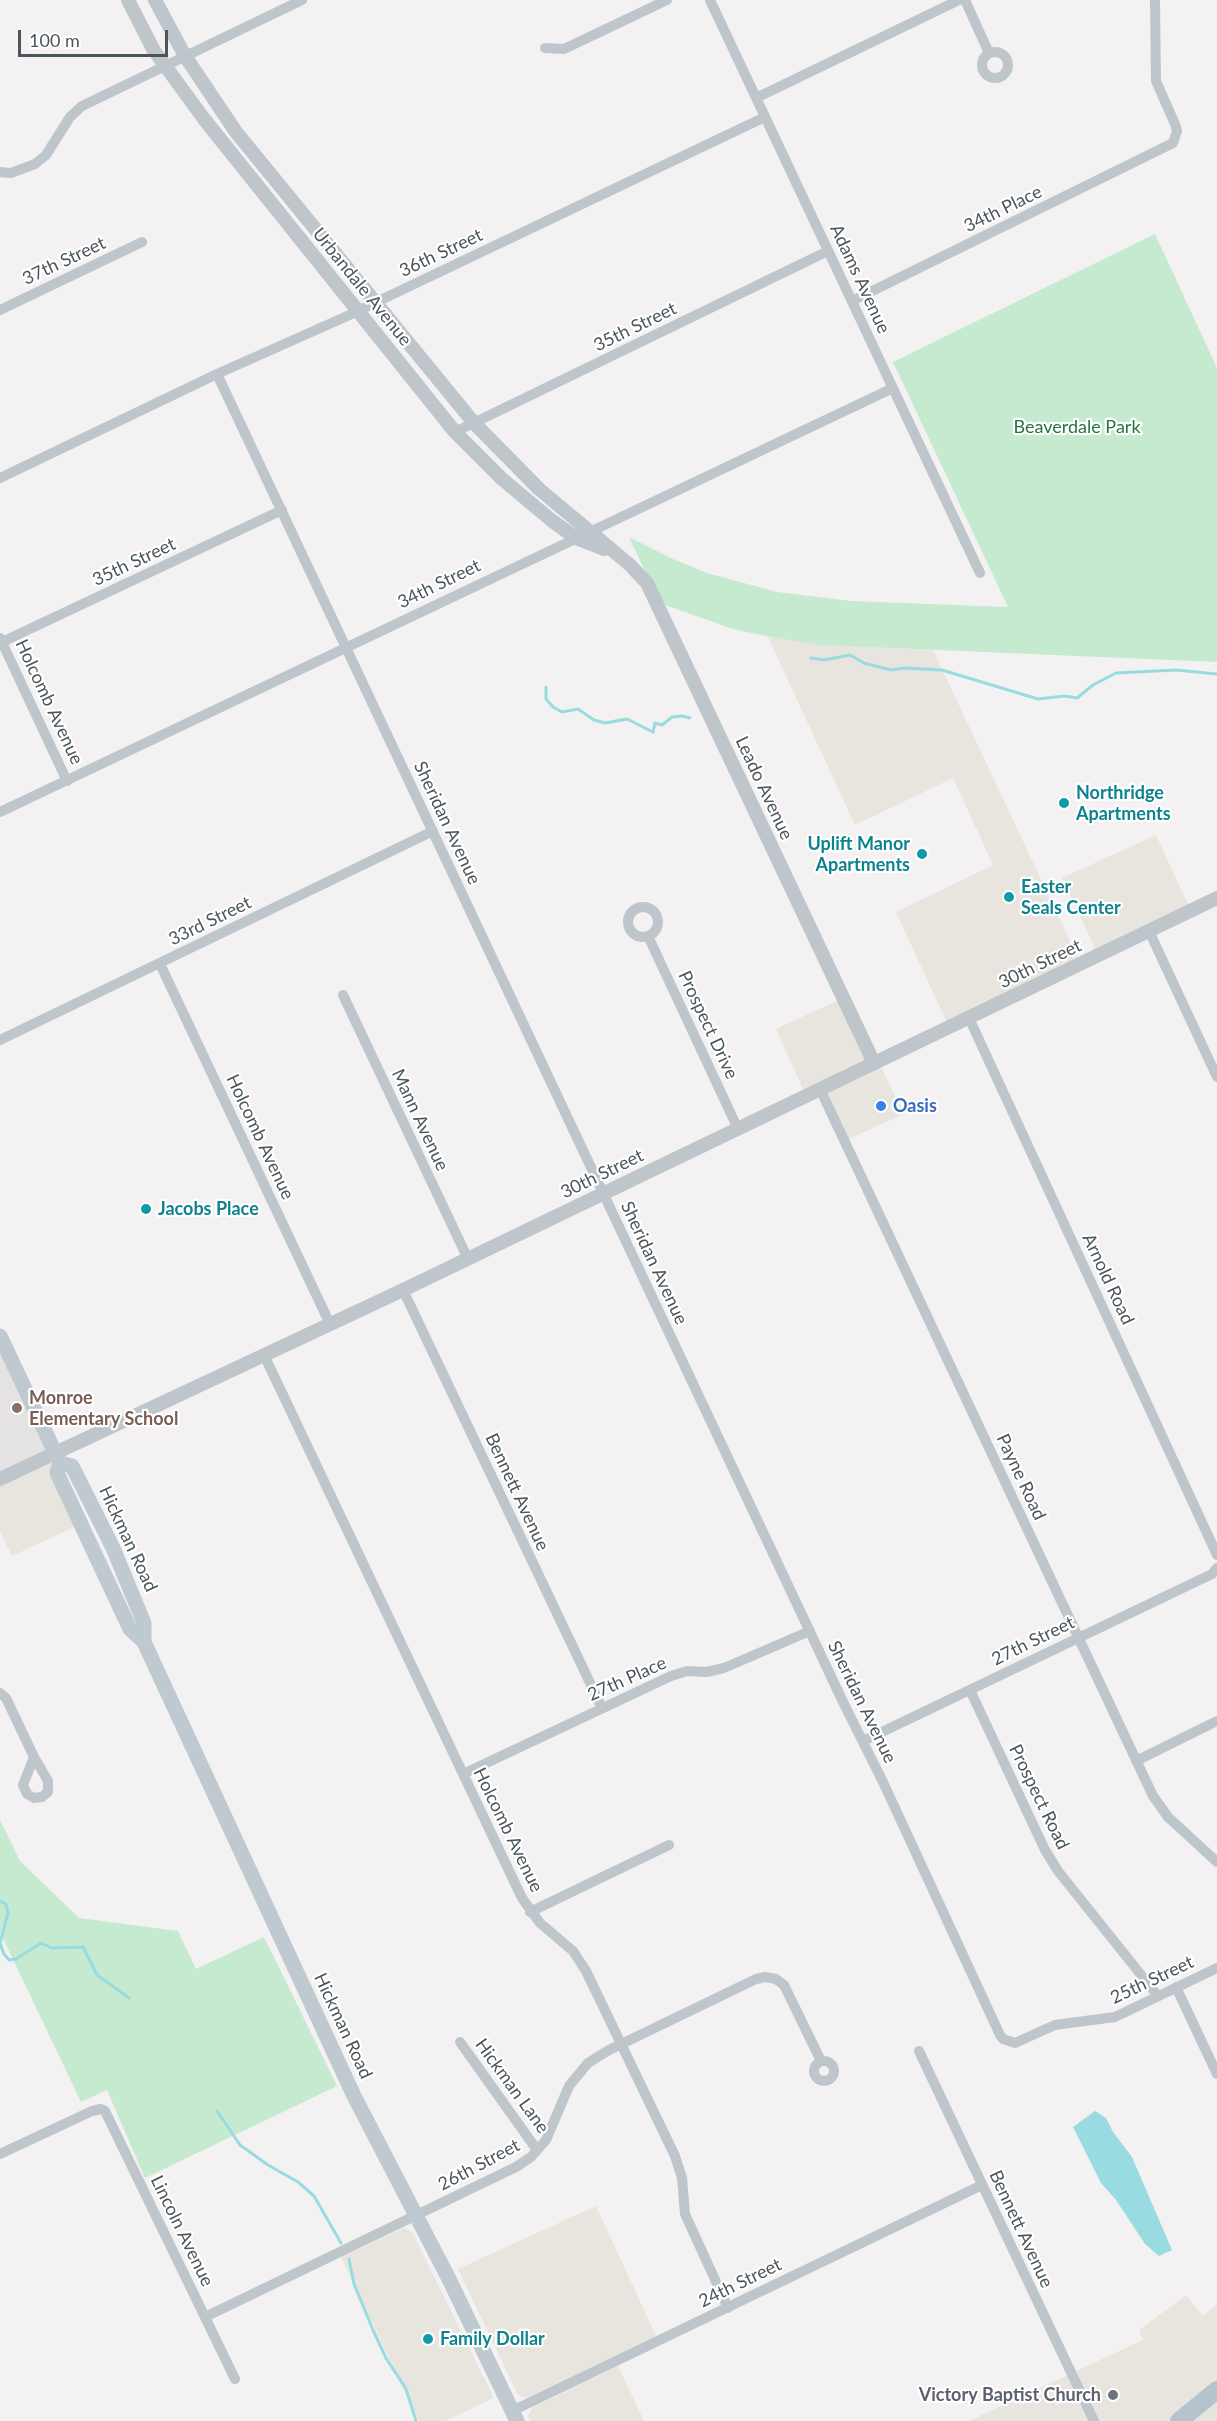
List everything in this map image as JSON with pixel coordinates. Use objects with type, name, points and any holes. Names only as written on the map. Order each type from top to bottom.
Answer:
[{"type":"main road","name":"Hickman Road","points":[[0,1336],[57,1458],[72,1466],[113,1548],[144,1623],[144,1642],[350,2087],[417,2216],[515,2416]]},
{"type":"main road","points":[[1179,2421],[1217,2390]]},
{"type":"street","name":"Urbandale Avenue","points":[[128,0],[153,49],[204,119],[455,432],[501,478],[576,538],[612,552]]},
{"type":"street","name":"Urbandale Avenue","points":[[155,0],[185,56],[236,132],[474,423],[516,468],[630,565],[647,583],[652,593]]},
{"type":"street","points":[[0,172],[11,173],[35,164],[50,149],[70,117],[82,106],[302,0]]},
{"type":"street","points":[[545,48],[564,49],[667,0]]},
{"type":"street","name":"Adams Avenue","points":[[710,0],[980,573]]},
{"type":"street","points":[[756,98],[959,0]]},
{"type":"street","points":[[965,0],[989,53]]},
{"type":"street","name":"34th Place","points":[[852,301],[1169,147],[1177,131],[1156,81],[1155,0]]},
{"type":"street","name":"36th Street","points":[[0,478],[765,117]]},
{"type":"street","name":"37th Street","points":[[0,310],[142,242]]},
{"type":"street","name":"35th Street","points":[[455,432],[828,251]]},
{"type":"street","name":"Sheridan Avenue","points":[[217,374],[1000,2035]]},
{"type":"street","name":"34th Street","points":[[0,812],[893,388]]},
{"type":"street","name":"35th Street","points":[[1,641],[282,510]]},
{"type":"street","name":"Leado Avenue","points":[[652,593],[874,1063]]},
{"type":"street","name":"Holcomb Avenue","points":[[1,641],[67,781]]},
{"type":"street","name":"33rd Street","points":[[0,1040],[433,831]]},
{"type":"street","name":"30th Street","points":[[0,1479],[57,1458],[212,1378],[403,1290],[1217,898]]},
{"type":"street","points":[[1149,931],[1217,1077]]},
{"type":"street","name":"Prospect Drive","points":[[648,936],[738,1129]]},
{"type":"street","name":"Holcomb Avenue","points":[[160,964],[330,1324]]},
{"type":"street","name":"Mann Avenue","points":[[343,995],[468,1258]]},
{"type":"street","name":"Arnold Road","points":[[969,1018],[1217,1555]]},
{"type":"street","name":"Payne Road","points":[[820,1089],[1153,1796],[1168,1817],[1217,1862]]},
{"type":"street","name":"Bennett Avenue","points":[[403,1290],[602,1708]]},
{"type":"street","name":"Holcomb Avenue","points":[[264,1355],[530,1912],[566,1944],[586,1971],[675,2156],[682,2178],[685,2214],[728,2308]]},
{"type":"street","name":"27th Street","points":[[863,1741],[1212,1574],[1217,1568]]},
{"type":"street","name":"27th Place","points":[[463,1774],[671,1676],[687,1671],[706,1672],[724,1668],[810,1631]]},
{"type":"street","name":"Prospect Road","points":[[970,1690],[1045,1850],[1058,1870],[1158,1996]]},
{"type":"street","points":[[0,1693],[6,1698],[34,1757]]},
{"type":"street","points":[[1136,1761],[1217,1721]]},
{"type":"street","points":[[530,1912],[669,1845]]},
{"type":"street","name":"25th Street","points":[[1000,2035],[1009,2043],[1021,2042],[1054,2025],[1115,2016],[1217,1968]]},
{"type":"street","name":"26th Street","points":[[205,2317],[516,2167],[546,2140],[569,2086],[588,2063],[621,2044],[756,1979],[765,1977],[776,1979],[784,1986],[821,2061]]},
{"type":"street","points":[[1176,1988],[1217,2074]]},
{"type":"street","name":"Hickman Lane","points":[[460,2042],[537,2150]]},
{"type":"street","name":"Bennett Avenue","points":[[919,2051],[1094,2421]]},
{"type":"street","name":"Lincoln Avenue","points":[[0,2154],[92,2111],[101,2109],[108,2115],[235,2379]]},
{"type":"street","name":"24th Street","points":[[515,2416],[728,2308],[982,2185]]},
{"type":"shaded area","points":[[768,637],[849,646],[933,650],[1078,958],[1095,948],[1062,878],[1156,835],[1191,911],[949,1027],[896,912],[993,865],[953,778],[855,825]]},
{"type":"shaded area","points":[[843,998],[904,1114],[844,1141],[820,1090],[806,1096],[776,1029]]},
{"type":"shaded area","name":"Monroe Elementary School","points":[[0,1336],[55,1453],[0,1479]]},
{"type":"shaded area","points":[[55,1453],[87,1521],[12,1556],[0,1532],[0,1479]]},
{"type":"shaded area","points":[[596,2206],[656,2336],[529,2397],[522,2397],[517,2393],[458,2269]]},
{"type":"shaded area","points":[[404,2228],[412,2232],[494,2398],[445,2421],[419,2421],[341,2257]]},
{"type":"shaded area","points":[[1186,2295],[1203,2316],[1217,2304],[1217,2421],[969,2421],[1143,2340],[1139,2330]]},
{"type":"shaded area","points":[[618,2366],[644,2421],[530,2421],[528,2415],[532,2408]]},
{"type":"green space","name":"Beaverdale Park","points":[[1155,234],[1217,368],[1217,662],[822,645],[733,629],[660,603],[629,537],[707,573],[777,592],[851,601],[1008,607],[893,362]]},
{"type":"green space","points":[[0,1820],[20,1861],[79,1918],[178,1931],[196,1969],[264,1937],[337,2086],[145,2178],[107,2090],[81,2102],[0,1932]]},
{"type":"water","points":[[1095,2111],[1106,2118],[1113,2132],[1132,2157],[1172,2250],[1159,2256],[1145,2244],[1116,2200],[1101,2183],[1073,2127]]},
{"type":"waterway","points":[[811,658],[824,660],[850,655],[864,663],[891,670],[904,668],[942,670],[1038,699],[1065,696],[1077,698],[1093,685],[1116,673],[1176,670],[1217,674]]},
{"type":"waterway","points":[[546,687],[546,699],[553,707],[562,712],[578,709],[594,720],[605,723],[627,719],[653,732],[655,723],[662,725],[672,717],[690,718]]},
{"type":"waterway","points":[[0,1901],[6,1904],[8,1913],[0,1943],[9,1960],[16,1959],[41,1943],[52,1948],[83,1947],[97,1975],[129,1998]]},
{"type":"waterway","points":[[217,2111],[240,2145],[268,2165],[298,2182],[314,2196],[341,2243]]},
{"type":"waterway","points":[[349,2259],[354,2284],[373,2330],[386,2358],[406,2389],[416,2421]]},
{"type":"place","name":"Northridge Apartments","points":[[1064,803]]},
{"type":"place","name":"Uplift Manor Apartments","points":[[922,854]]},
{"type":"place","name":"Easter Seals Center","points":[[1009,897]]},
{"type":"place","name":"Oasis","points":[[881,1106]]},
{"type":"place","name":"Jacobs Place","points":[[146,1209]]},
{"type":"place","name":"Monroe Elementary School","points":[[17,1408]]},
{"type":"place","name":"Family Dollar","points":[[428,2339]]},
{"type":"place","name":"Victory Baptist Church","points":[[1113,2395]]}]
